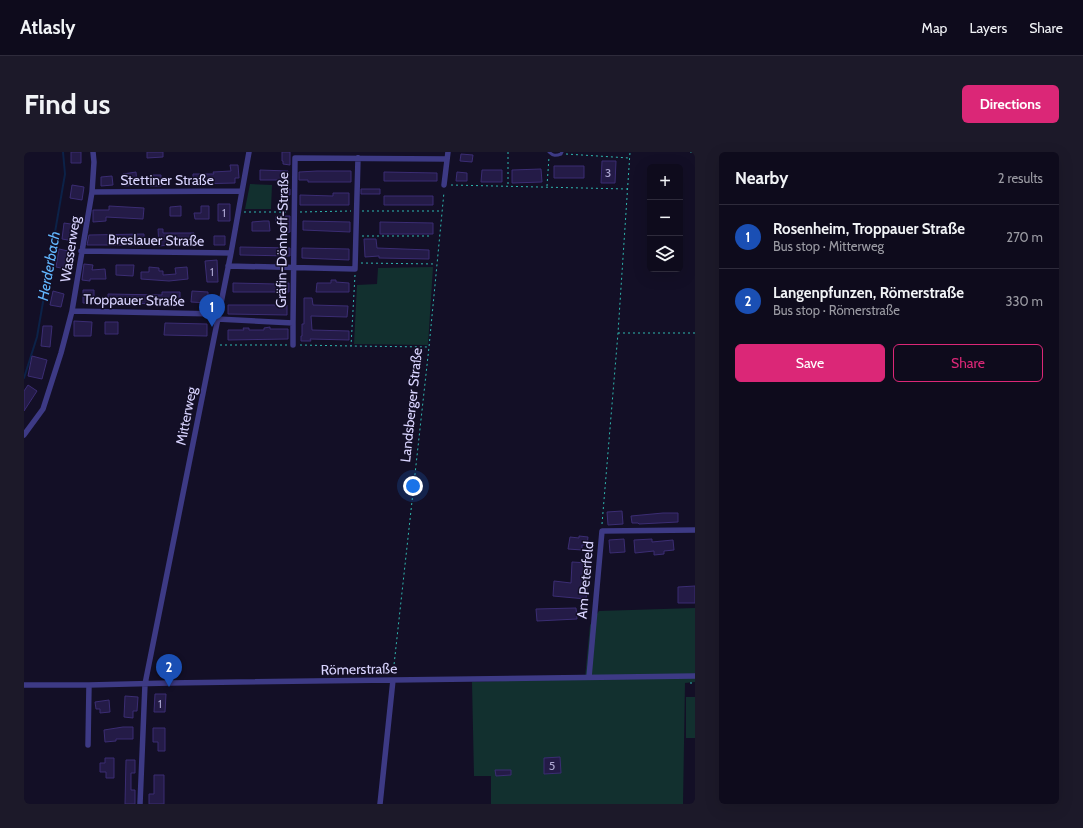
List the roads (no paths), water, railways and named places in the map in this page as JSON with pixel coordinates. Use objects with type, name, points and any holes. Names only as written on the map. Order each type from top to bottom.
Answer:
[{"type":"street","name":"Wasserweg","points":[[24,435],[43,409],[61,353],[72,311],[92,192],[94,162],[93,152]]},
{"type":"street","name":"Mitterweg","points":[[140,804],[145,684],[231,253],[249,152]]},
{"type":"street","points":[[444,185],[448,152]]},
{"type":"street","name":"Gräfin-Dönhoff-Straße","points":[[293,345],[295,158],[358,158]]},
{"type":"street","points":[[228,266],[354,269],[358,158],[447,159]]},
{"type":"street","name":"Stettiner Straße","points":[[92,192],[241,191]]},
{"type":"street","name":"Breslauer Straße","points":[[81,251],[231,253]]},
{"type":"street","name":"Troppauer Straße","points":[[72,311],[218,316]]},
{"type":"street","name":"Gräfin-Dönhoff-Straße","points":[[218,316],[293,322]]},
{"type":"street","name":"Am Peterfeld","points":[[589,677],[602,531],[695,530]]},
{"type":"street","name":"Römerstraße","points":[[24,685],[695,676]]},
{"type":"street","points":[[380,804],[393,680]]},
{"type":"street","points":[[88,746],[89,685]]},
{"type":"lane","points":[[549,152],[556,156],[562,153]]},
{"type":"waterway","name":"Herderbach","points":[[24,378],[37,337],[65,174],[63,152]]},
{"type":"place","name":"Rosenheim, Troppauer Straße","points":[[212,327]]},
{"type":"place","name":"Langenpfunzen, Römerstraße","points":[[169,687]]}]
